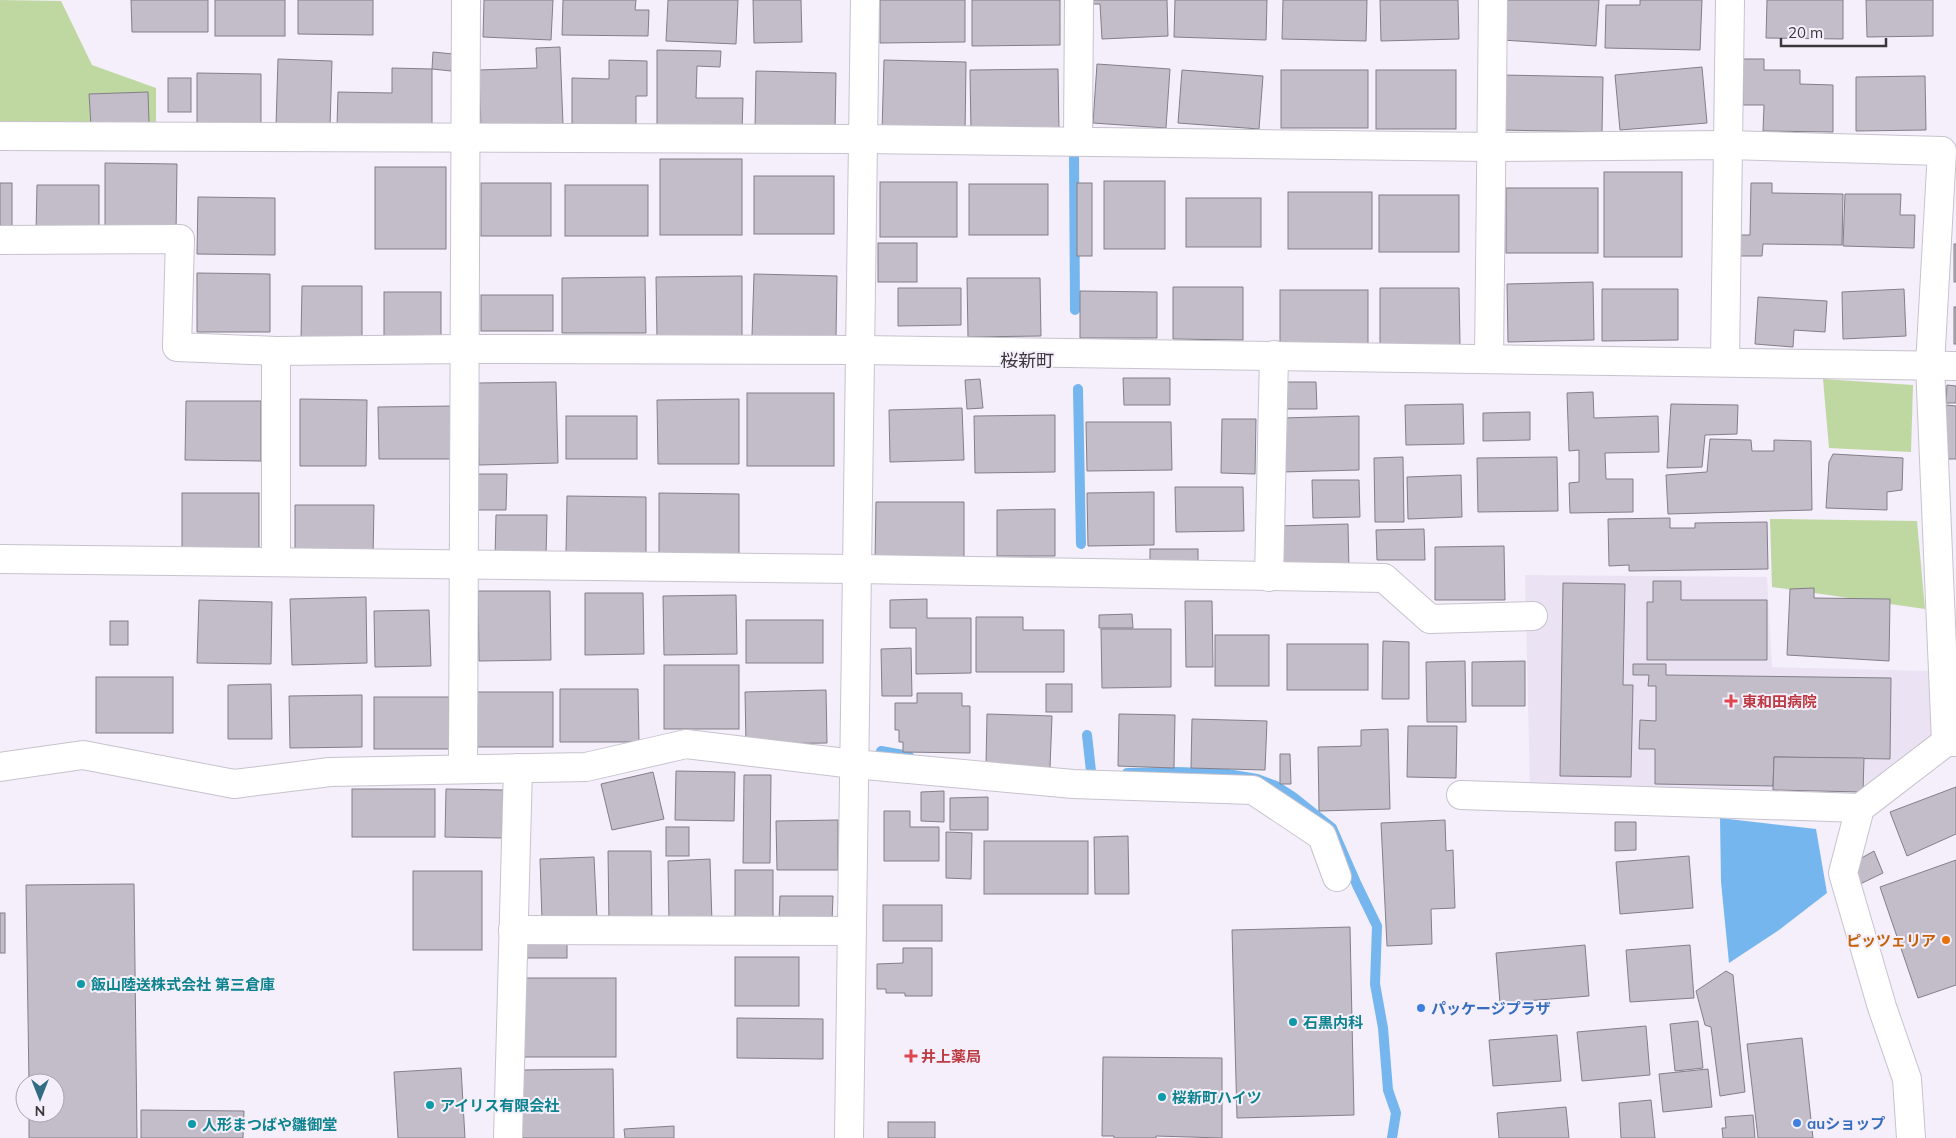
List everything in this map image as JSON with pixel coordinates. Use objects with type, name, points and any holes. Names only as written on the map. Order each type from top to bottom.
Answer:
[{"type":"street","points":[[463,769],[466,0]]},
{"type":"street","points":[[849,1138],[865,0]]},
{"type":"street","points":[[1078,141],[1079,0]]},
{"type":"street","points":[[1489,359],[1493,0]]},
{"type":"street","points":[[1725,362],[1730,0]]},
{"type":"street","points":[[0,136],[863,139],[1491,146],[1728,145],[1942,151],[1943,366],[1951,742],[1860,808],[1461,795]]},
{"type":"street","points":[[0,240],[180,239],[177,347],[276,351],[465,348],[860,350],[1943,366]]},
{"type":"street","points":[[276,351],[276,562]]},
{"type":"street","points":[[1269,577],[1274,356]]},
{"type":"street","points":[[0,559],[857,568],[1384,578],[1430,619],[1532,616]]},
{"type":"street","points":[[0,767],[83,756],[234,784],[330,772],[586,767],[686,744],[854,764],[1073,784],[1253,790],[1322,836],[1337,877]]},
{"type":"street","points":[[508,1138],[518,768]]},
{"type":"street","points":[[1860,808],[1843,873],[1882,1007],[1907,1079],[1911,1138]]},
{"type":"street","points":[[513,930],[852,931]]},
{"type":"shaded area","name":"東和田病院","points":[[1525,575],[1767,577],[1772,667],[1931,671],[1938,732],[1855,802],[1530,789]]},
{"type":"green space","points":[[0,0],[61,1],[92,65],[156,88],[156,136],[0,134]]},
{"type":"green space","points":[[1823,379],[1913,385],[1911,452],[1829,448]]},
{"type":"green space","points":[[1770,519],[1917,521],[1925,609],[1772,587]]},
{"type":"water","points":[[1720,818],[1816,829],[1827,893],[1779,930],[1729,963],[1721,882]]},
{"type":"building","points":[[131,0],[208,0],[208,32],[132,32]]},
{"type":"building","points":[[215,0],[285,0],[285,36],[215,36]]},
{"type":"building","points":[[298,0],[373,0],[373,35],[298,34]]},
{"type":"building","points":[[484,0],[553,0],[551,40],[483,37]]},
{"type":"building","points":[[563,0],[636,0],[635,10],[649,10],[648,36],[562,35]]},
{"type":"building","points":[[668,0],[738,0],[736,44],[666,41]]},
{"type":"building","points":[[753,0],[801,0],[802,42],[754,43]]},
{"type":"building","points":[[880,0],[965,0],[965,42],[880,43]]},
{"type":"building","points":[[972,0],[1060,0],[1060,45],[972,46]]},
{"type":"building","points":[[1091,0],[1167,0],[1168,36],[1102,39],[1100,4],[1091,4]]},
{"type":"building","points":[[1175,0],[1267,0],[1266,40],[1174,37]]},
{"type":"building","points":[[1283,0],[1367,0],[1366,41],[1282,39]]},
{"type":"building","points":[[1380,0],[1458,0],[1459,39],[1381,41]]},
{"type":"building","points":[[1504,0],[1599,0],[1596,46],[1502,40]]},
{"type":"building","points":[[1640,0],[1702,0],[1700,50],[1605,48],[1606,5],[1640,5]]},
{"type":"building","points":[[1767,0],[1843,0],[1843,39],[1766,38]]},
{"type":"building","points":[[1866,0],[1933,0],[1933,36],[1867,37]]},
{"type":"building","points":[[560,47],[563,125],[481,128],[479,70],[537,68],[536,48]]},
{"type":"building","points":[[657,50],[721,51],[720,67],[697,66],[696,98],[743,98],[742,131],[657,130]]},
{"type":"building","points":[[433,52],[453,54],[451,71],[432,69]]},
{"type":"building","points":[[278,59],[332,61],[330,127],[276,126]]},
{"type":"building","points":[[1743,59],[1764,59],[1764,70],[1800,70],[1800,84],[1833,85],[1833,132],[1763,131],[1764,105],[1743,105]]},
{"type":"building","points":[[609,60],[647,61],[647,96],[636,96],[636,127],[572,127],[572,78],[609,79]]},
{"type":"building","points":[[884,60],[966,62],[965,134],[882,132]]},
{"type":"building","points":[[1097,64],[1170,69],[1166,128],[1093,123]]},
{"type":"building","points":[[1702,67],[1707,123],[1620,130],[1615,75]]},
{"type":"building","points":[[392,68],[432,69],[432,127],[337,126],[338,92],[392,93]]},
{"type":"building","points":[[1058,69],[1059,131],[971,132],[970,70]]},
{"type":"building","points":[[1182,70],[1263,76],[1259,129],[1178,123]]},
{"type":"building","points":[[1281,70],[1368,70],[1368,128],[1281,128]]},
{"type":"building","points":[[1376,70],[1456,70],[1456,129],[1376,129]]},
{"type":"building","points":[[756,71],[836,73],[835,130],[755,128]]},
{"type":"building","points":[[197,73],[261,74],[261,130],[197,130]]},
{"type":"building","points":[[1502,75],[1603,77],[1602,132],[1501,130]]},
{"type":"building","points":[[1925,76],[1926,130],[1856,131],[1856,77]]},
{"type":"building","points":[[168,78],[191,78],[191,112],[168,112]]},
{"type":"building","points":[[148,92],[149,123],[91,126],[89,94]]},
{"type":"building","points":[[660,159],[742,159],[742,235],[660,235]]},
{"type":"building","points":[[105,163],[177,164],[176,234],[105,233]]},
{"type":"building","points":[[375,167],[446,167],[446,249],[375,249]]},
{"type":"building","points":[[1604,172],[1682,172],[1682,257],[1604,257]]},
{"type":"building","points":[[754,176],[834,176],[834,234],[754,234]]},
{"type":"building","points":[[1104,181],[1165,181],[1165,249],[1104,249]]},
{"type":"building","points":[[880,182],[957,182],[957,237],[880,237]]},
{"type":"building","points":[[0,183],[12,183],[12,234],[0,234]]},
{"type":"building","points":[[481,183],[551,183],[551,236],[481,236]]},
{"type":"building","points":[[1077,183],[1092,183],[1092,256],[1077,256]]},
{"type":"building","points":[[1751,183],[1772,183],[1772,193],[1843,194],[1842,245],[1763,244],[1762,256],[1739,256],[1739,235],[1750,235]]},
{"type":"building","points":[[969,184],[1048,184],[1048,235],[969,235]]},
{"type":"building","points":[[37,185],[99,185],[99,234],[36,233]]},
{"type":"building","points":[[565,185],[648,185],[648,236],[565,236]]},
{"type":"building","points":[[1506,188],[1598,188],[1598,253],[1506,253]]},
{"type":"building","points":[[1288,192],[1372,192],[1372,249],[1288,249]]},
{"type":"building","points":[[1845,194],[1901,194],[1900,215],[1915,215],[1914,248],[1843,246]]},
{"type":"building","points":[[1379,195],[1459,195],[1459,252],[1379,252]]},
{"type":"building","points":[[198,197],[275,198],[275,255],[197,254]]},
{"type":"building","points":[[1186,198],[1261,198],[1261,247],[1186,247]]},
{"type":"building","points":[[878,243],[917,243],[917,282],[878,282]]},
{"type":"building","points":[[1954,244],[1956,244],[1956,282],[1954,282]]},
{"type":"building","points":[[197,273],[270,274],[270,332],[197,332]]},
{"type":"building","points":[[754,274],[837,276],[836,337],[752,336]]},
{"type":"building","points":[[742,276],[742,338],[657,339],[656,277]]},
{"type":"building","points":[[645,277],[646,333],[562,333],[562,278]]},
{"type":"building","points":[[967,278],[1040,278],[1041,336],[968,337]]},
{"type":"building","points":[[1593,282],[1594,340],[1508,342],[1507,284]]},
{"type":"building","points":[[302,286],[362,286],[362,339],[301,338]]},
{"type":"building","points":[[1173,287],[1243,287],[1243,340],[1173,339]]},
{"type":"building","points":[[898,288],[961,288],[961,325],[898,326]]},
{"type":"building","points":[[1380,288],[1459,288],[1460,345],[1380,345]]},
{"type":"building","points":[[1602,289],[1678,289],[1678,340],[1602,341]]},
{"type":"building","points":[[1904,289],[1906,336],[1843,339],[1842,292]]},
{"type":"building","points":[[1280,290],[1368,290],[1368,344],[1280,344]]},
{"type":"building","points":[[1080,291],[1157,292],[1157,338],[1080,338]]},
{"type":"building","points":[[384,292],[441,292],[441,339],[384,339]]},
{"type":"building","points":[[481,295],[553,295],[553,331],[481,331]]},
{"type":"building","points":[[1758,297],[1827,301],[1825,332],[1794,330],[1793,347],[1755,344]]},
{"type":"building","points":[[1954,307],[1956,307],[1956,344],[1954,344]]},
{"type":"building","points":[[1123,378],[1170,378],[1170,405],[1124,405]]},
{"type":"building","points":[[980,379],[983,408],[967,409],[965,380]]},
{"type":"building","points":[[556,382],[558,463],[479,465],[478,383]]},
{"type":"building","points":[[1281,382],[1316,382],[1317,409],[1282,409]]},
{"type":"building","points":[[1947,385],[1956,386],[1956,403],[1946,403]]},
{"type":"building","points":[[1593,392],[1594,418],[1658,416],[1659,452],[1605,453],[1606,479],[1633,479],[1633,512],[1570,513],[1569,483],[1579,482],[1579,450],[1569,451],[1567,393]]},
{"type":"building","points":[[747,393],[834,393],[834,466],[747,466]]},
{"type":"building","points":[[300,399],[367,400],[366,466],[300,466]]},
{"type":"building","points":[[739,399],[739,464],[658,464],[657,400]]},
{"type":"building","points":[[186,401],[261,401],[261,461],[185,460]]},
{"type":"building","points":[[1463,404],[1464,444],[1406,445],[1405,405]]},
{"type":"building","points":[[1671,404],[1738,405],[1737,434],[1705,435],[1702,467],[1667,468]]},
{"type":"building","points":[[1946,405],[1956,406],[1956,459],[1947,459]]},
{"type":"building","points":[[452,406],[453,459],[379,459],[378,407]]},
{"type":"building","points":[[962,408],[964,460],[890,462],[889,410]]},
{"type":"building","points":[[1530,412],[1530,440],[1483,441],[1483,413]]},
{"type":"building","points":[[1055,415],[1055,472],[975,473],[974,416]]},
{"type":"building","points":[[566,416],[637,416],[637,459],[566,459]]},
{"type":"building","points":[[1359,416],[1359,470],[1282,472],[1281,418]]},
{"type":"building","points":[[1222,419],[1256,419],[1255,474],[1221,473]]},
{"type":"building","points":[[1086,422],[1171,422],[1172,470],[1087,471]]},
{"type":"building","points":[[1710,439],[1751,440],[1752,451],[1774,451],[1774,440],[1811,441],[1812,510],[1668,514],[1666,475],[1707,472]]},
{"type":"building","points":[[1833,454],[1903,458],[1902,490],[1887,492],[1887,510],[1826,508],[1829,462]]},
{"type":"building","points":[[1403,457],[1404,522],[1375,522],[1374,458]]},
{"type":"building","points":[[1557,457],[1558,511],[1478,512],[1477,458]]},
{"type":"building","points":[[476,474],[507,474],[506,510],[475,510]]},
{"type":"building","points":[[1461,475],[1462,517],[1408,519],[1407,477]]},
{"type":"building","points":[[1312,480],[1359,480],[1360,517],[1313,518]]},
{"type":"building","points":[[1175,487],[1243,487],[1244,531],[1176,532]]},
{"type":"building","points":[[1154,492],[1154,545],[1088,546],[1087,493]]},
{"type":"building","points":[[182,493],[259,493],[259,552],[182,552]]},
{"type":"building","points":[[659,493],[739,494],[739,562],[659,562]]},
{"type":"building","points":[[567,496],[646,497],[646,555],[566,554]]},
{"type":"building","points":[[876,502],[964,502],[964,563],[875,562]]},
{"type":"building","points":[[295,505],[374,505],[373,558],[295,558]]},
{"type":"building","points":[[1055,509],[1055,556],[997,556],[997,510]]},
{"type":"building","points":[[496,515],[547,515],[546,558],[495,558]]},
{"type":"building","points":[[1670,518],[1670,528],[1695,528],[1695,523],[1767,522],[1768,569],[1629,571],[1629,565],[1609,566],[1608,519]]},
{"type":"building","points":[[1348,524],[1349,570],[1277,571],[1277,526]]},
{"type":"building","points":[[1424,529],[1425,560],[1377,560],[1376,530]]},
{"type":"building","points":[[1504,546],[1505,600],[1435,600],[1435,547]]},
{"type":"building","points":[[1150,549],[1198,549],[1198,568],[1150,568]]},
{"type":"building","points":[[1653,581],[1681,581],[1681,600],[1767,600],[1767,660],[1647,660],[1647,602],[1653,602]]},
{"type":"building","points":[[1563,583],[1625,584],[1623,685],[1633,685],[1631,777],[1560,776]]},
{"type":"building","points":[[1814,588],[1814,598],[1890,599],[1889,661],[1787,655],[1790,589]]},
{"type":"building","points":[[478,591],[550,591],[551,660],[479,661]]},
{"type":"building","points":[[585,593],[643,593],[644,654],[585,655]]},
{"type":"building","points":[[736,595],[737,654],[664,655],[663,596]]},
{"type":"building","points":[[366,597],[367,663],[292,665],[290,599]]},
{"type":"building","points":[[927,599],[927,618],[971,618],[971,673],[916,674],[916,628],[890,628],[890,600]]},
{"type":"building","points":[[199,600],[272,602],[271,664],[197,663]]},
{"type":"building","points":[[1185,601],[1212,601],[1213,667],[1186,667]]},
{"type":"building","points":[[429,610],[431,666],[375,667],[374,611]]},
{"type":"building","points":[[1132,614],[1133,628],[1099,628],[1099,615]]},
{"type":"building","points":[[976,617],[1023,617],[1023,630],[1064,630],[1064,672],[976,672]]},
{"type":"building","points":[[746,620],[823,620],[823,663],[746,663]]},
{"type":"building","points":[[110,621],[128,621],[128,645],[110,645]]},
{"type":"building","points":[[1101,629],[1171,629],[1171,687],[1102,688]]},
{"type":"building","points":[[1215,635],[1269,635],[1269,686],[1215,686]]},
{"type":"building","points":[[1383,641],[1409,642],[1409,699],[1382,699]]},
{"type":"building","points":[[1287,644],[1368,644],[1368,690],[1287,690]]},
{"type":"building","points":[[911,648],[912,696],[882,696],[881,649]]},
{"type":"building","points":[[1465,661],[1466,722],[1427,722],[1426,662]]},
{"type":"building","points":[[1525,661],[1525,706],[1472,706],[1472,662]]},
{"type":"building","points":[[1633,664],[1666,664],[1666,675],[1891,678],[1890,759],[1774,757],[1773,786],[1655,784],[1655,749],[1639,749],[1640,720],[1656,721],[1656,686],[1648,686],[1649,675],[1633,675]]},
{"type":"building","points":[[664,665],[739,665],[739,729],[664,729]]},
{"type":"building","points":[[96,677],[173,677],[173,733],[96,733]]},
{"type":"building","points":[[271,684],[272,739],[228,739],[228,685]]},
{"type":"building","points":[[1046,684],[1072,684],[1072,712],[1046,712]]},
{"type":"building","points":[[560,689],[638,689],[639,742],[560,742]]},
{"type":"building","points":[[826,690],[827,743],[746,744],[745,692]]},
{"type":"building","points":[[474,692],[553,692],[553,747],[474,747]]},
{"type":"building","points":[[917,693],[962,693],[962,706],[970,706],[970,753],[903,752],[903,742],[899,742],[899,730],[895,730],[895,703],[917,703]]},
{"type":"building","points":[[362,695],[362,747],[290,748],[289,696]]},
{"type":"building","points":[[374,697],[449,697],[449,749],[374,749]]},
{"type":"building","points":[[987,714],[1052,716],[1050,768],[986,766]]},
{"type":"building","points":[[1119,714],[1175,715],[1174,768],[1118,766]]},
{"type":"building","points":[[1192,719],[1267,721],[1265,770],[1191,768]]},
{"type":"building","points":[[1408,726],[1457,726],[1456,778],[1407,777]]},
{"type":"building","points":[[1388,729],[1390,809],[1319,811],[1318,747],[1361,746],[1361,730]]},
{"type":"building","points":[[1280,754],[1290,754],[1291,784],[1280,784]]},
{"type":"building","points":[[1774,757],[1864,758],[1863,792],[1773,790]]},
{"type":"building","points":[[676,771],[735,772],[734,821],[675,820]]},
{"type":"building","points":[[653,772],[664,819],[612,830],[601,784]]},
{"type":"building","points":[[744,775],[771,775],[770,863],[743,863]]},
{"type":"building","points":[[1956,787],[1956,834],[1907,856],[1890,812]]},
{"type":"building","points":[[352,789],[435,789],[435,837],[352,837]]},
{"type":"building","points":[[446,789],[503,790],[502,838],[445,837]]},
{"type":"building","points":[[944,791],[944,822],[921,821],[921,792]]},
{"type":"building","points":[[988,797],[988,830],[950,830],[950,798]]},
{"type":"building","points":[[884,811],[910,811],[910,827],[939,827],[939,861],[884,861]]},
{"type":"building","points":[[838,820],[838,870],[777,870],[776,821]]},
{"type":"building","points":[[1445,820],[1446,851],[1453,850],[1455,908],[1431,909],[1432,944],[1387,946],[1381,823]]},
{"type":"building","points":[[1615,822],[1636,822],[1636,850],[1615,851]]},
{"type":"building","points":[[666,827],[689,827],[689,856],[666,856]]},
{"type":"building","points":[[946,832],[972,833],[971,879],[946,878]]},
{"type":"building","points":[[1128,836],[1129,894],[1095,894],[1094,837]]},
{"type":"building","points":[[984,841],[1088,841],[1088,894],[984,894]]},
{"type":"building","points":[[608,851],[651,851],[652,922],[609,923]]},
{"type":"building","points":[[1874,851],[1883,873],[1858,885],[1851,864]]},
{"type":"building","points":[[1689,856],[1693,908],[1620,914],[1616,862]]},
{"type":"building","points":[[594,857],[597,919],[542,920],[540,859]]},
{"type":"building","points":[[710,859],[712,923],[669,924],[668,861]]},
{"type":"building","points":[[1956,860],[1956,985],[1918,998],[1880,887]]},
{"type":"building","points":[[735,870],[773,870],[773,922],[735,922]]},
{"type":"building","points":[[413,871],[482,871],[482,950],[413,950]]},
{"type":"building","name":"飯山陸送株式会社 第三倉庫","points":[[134,884],[137,1138],[29,1138],[29,1123],[65,1123],[65,1073],[29,1073],[26,885]]},
{"type":"building","points":[[780,896],[833,896],[832,921],[779,921]]},
{"type":"building","points":[[883,905],[942,905],[942,941],[883,941]]},
{"type":"building","points":[[0,913],[5,913],[5,953],[0,953]]},
{"type":"building","name":"石黒内科","points":[[1350,927],[1354,1115],[1237,1118],[1232,930]]},
{"type":"building","points":[[526,937],[567,937],[567,958],[526,958]]},
{"type":"building","points":[[1585,945],[1589,996],[1500,1003],[1496,953]]},
{"type":"building","points":[[1690,945],[1694,998],[1630,1002],[1626,950]]},
{"type":"building","points":[[903,948],[932,948],[932,996],[905,996],[905,993],[886,993],[886,989],[877,989],[877,964],[903,963]]},
{"type":"building","points":[[735,957],[799,957],[799,1006],[735,1006]]},
{"type":"building","points":[[1726,971],[1733,975],[1745,1092],[1720,1096],[1711,1027],[1705,1025],[1696,991]]},
{"type":"building","points":[[522,978],[616,978],[616,1057],[522,1057]]},
{"type":"building","points":[[737,1018],[823,1019],[823,1059],[737,1058]]},
{"type":"building","points":[[1698,1021],[1703,1068],[1675,1071],[1670,1024]]},
{"type":"building","points":[[1646,1026],[1650,1075],[1582,1081],[1577,1032]]},
{"type":"building","points":[[1557,1035],[1561,1081],[1493,1086],[1489,1040]]},
{"type":"building","points":[[1802,1038],[1813,1138],[1758,1138],[1747,1044]]},
{"type":"building","name":"桜新町ハイツ","points":[[1103,1057],[1222,1058],[1222,1138],[1156,1136],[1156,1138],[1114,1138],[1114,1136],[1102,1136]]},
{"type":"building","name":"アイリス有限会社","points":[[461,1068],[465,1138],[398,1138],[394,1072]]},
{"type":"building","points":[[613,1069],[614,1138],[521,1138],[521,1070]]},
{"type":"building","points":[[1708,1069],[1712,1107],[1663,1112],[1659,1074]]},
{"type":"building","points":[[1651,1100],[1655,1138],[1621,1138],[1619,1103]]},
{"type":"building","points":[[1566,1107],[1569,1138],[1499,1138],[1497,1113]]},
{"type":"building","name":"人形まつばや雛御堂","points":[[141,1110],[244,1111],[243,1138],[141,1138]]},
{"type":"building","points":[[1753,1115],[1755,1138],[1723,1138],[1722,1128],[1726,1128],[1725,1117]]},
{"type":"building","points":[[888,1122],[935,1122],[935,1138],[888,1138]]},
{"type":"building","points":[[674,1126],[674,1138],[625,1138],[624,1129]]},
{"type":"waterway","points":[[1074,155],[1075,310]]},
{"type":"waterway","points":[[1078,389],[1081,544]]},
{"type":"waterway","points":[[1087,735],[1091,771]]},
{"type":"waterway","points":[[881,751],[909,756]]},
{"type":"waterway","points":[[1127,773],[1178,772],[1227,774],[1257,779],[1276,786],[1293,797],[1332,828],[1377,926],[1375,984],[1383,1028],[1388,1090],[1396,1113],[1392,1138]]},
{"type":"place","name":"東和田病院","points":[[1731,701]]},
{"type":"place","name":"ピッツェリア","points":[[1946,940]]},
{"type":"place","name":"飯山陸送株式会社 第三倉庫","points":[[81,984]]},
{"type":"place","name":"パッケージプラザ","points":[[1421,1008]]},
{"type":"place","name":"石黒内科","points":[[1293,1022]]},
{"type":"place","name":"井上薬局","points":[[911,1056]]},
{"type":"place","name":"桜新町ハイツ","points":[[1162,1097]]},
{"type":"place","name":"アイリス有限会社","points":[[430,1105]]},
{"type":"place","name":"auショップ","points":[[1797,1123]]},
{"type":"place","name":"人形まつばや雛御堂","points":[[192,1124]]},
{"type":"district","name":"桜新町","points":[[1027,360]]}]
